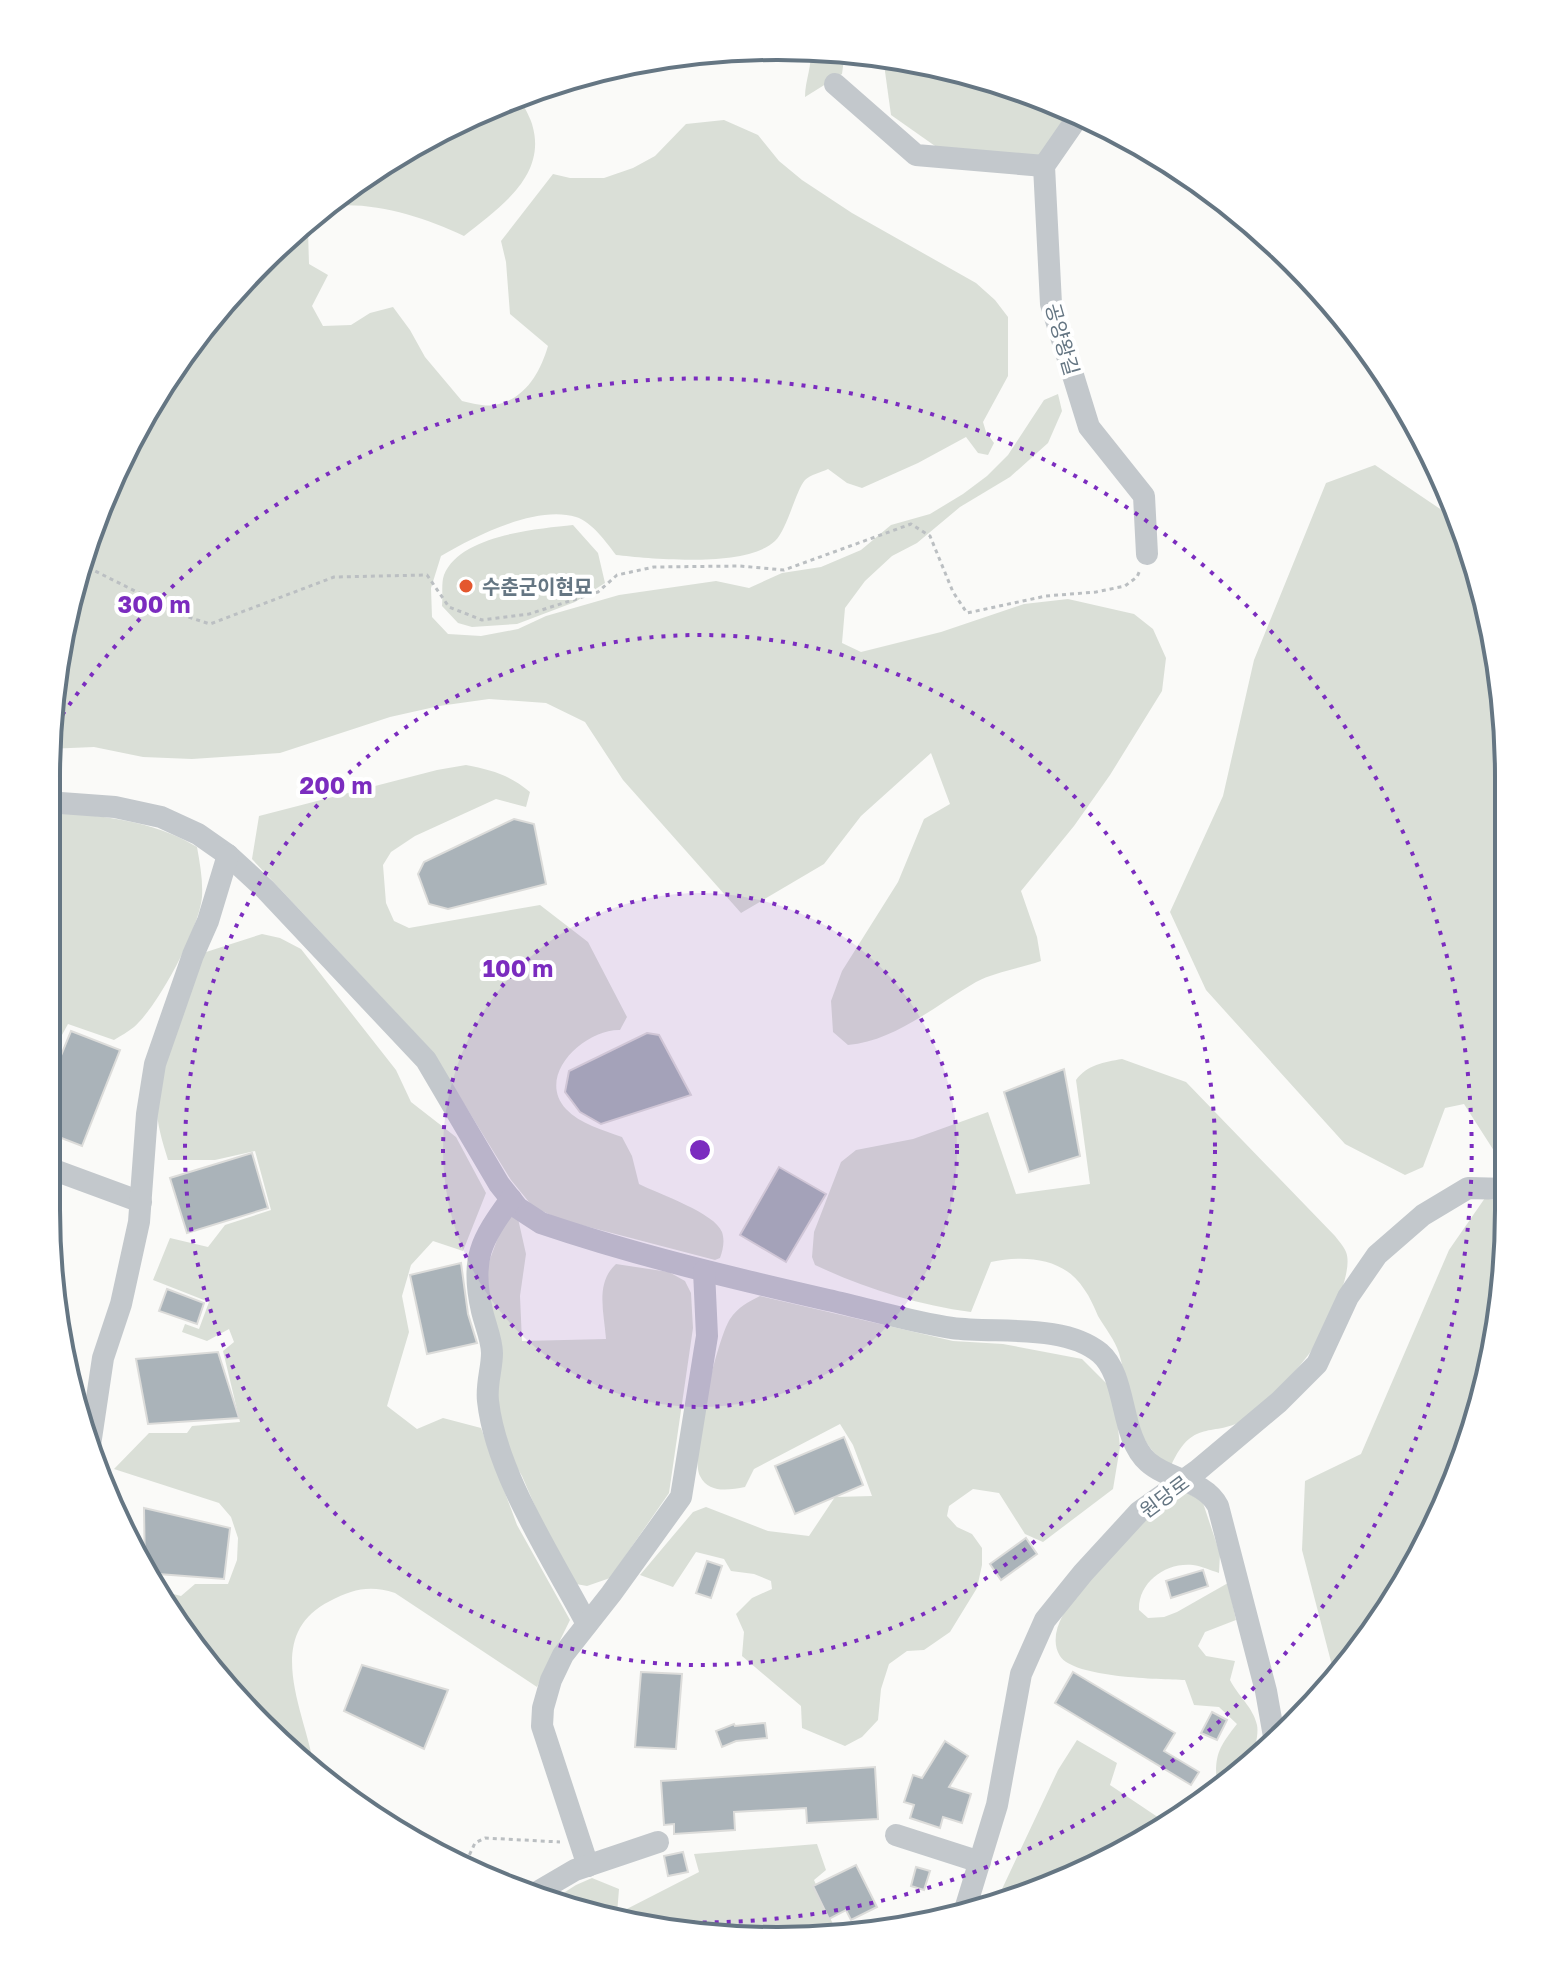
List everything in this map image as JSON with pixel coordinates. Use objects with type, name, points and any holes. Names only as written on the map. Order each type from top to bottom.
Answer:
[{"type":"street","points":[[835,84],[916,155],[1044,166],[1073,124]]},
{"type":"street","name":"공양왕길","points":[[1044,166],[1051,304],[1089,427],[1144,496],[1147,554]]},
{"type":"street","points":[[60,803],[115,807],[161,817],[198,834],[228,855],[265,889],[426,1060],[499,1184],[518,1208],[541,1223],[704,1271],[952,1328],[1074,1338],[1101,1354],[1112,1371],[1134,1440],[1146,1461],[1160,1471],[1213,1495],[1266,1691],[1273,1729]]},
{"type":"street","points":[[93,1424],[103,1358],[131,1266],[155,1064],[208,921],[228,855]]},
{"type":"street","points":[[60,1172],[141,1202]]},
{"type":"street","name":"원당로","points":[[968,1902],[997,1805],[1021,1674],[1045,1620],[1139,1512],[1185,1480],[1279,1402],[1317,1364],[1348,1297],[1377,1255],[1423,1215],[1468,1188],[1495,1189]]},
{"type":"street","points":[[511,1199],[490,1228],[477,1257],[481,1309],[492,1352],[487,1400],[505,1466],[587,1624]]},
{"type":"street","points":[[585,1857],[542,1726],[543,1708],[551,1680],[563,1655],[681,1497],[707,1336],[704,1271]]},
{"type":"street","points":[[896,1835],[980,1862]]},
{"type":"street","points":[[543,1887],[585,1857],[658,1842]]},
{"type":"path","points":[[91,569],[185,616],[210,624],[334,577],[427,575],[449,607],[482,620],[529,614],[598,592],[617,575],[654,567],[740,566],[784,570],[911,524],[932,539],[953,592],[967,613],[1046,596],[1125,586],[1137,577],[1147,554]]},
{"type":"path","points":[[468,1857],[475,1843],[485,1838],[549,1839],[585,1857]]},
{"type":"shaded area","points":[[810,61],[843,64],[842,74],[805,97]]},
{"type":"shaded area","points":[[885,68],[963,84],[1073,124],[1046,156],[945,153],[891,115]]},
{"type":"shaded area","points":[[524,107],[532,124],[535,143],[527,175],[505,202],[464,236],[400,212],[345,205],[419,156],[460,134]]},
{"type":"shaded area","points":[[724,120],[758,135],[779,161],[802,180],[852,213],[976,283],[995,300],[1008,317],[1008,376],[983,422],[994,443],[988,455],[978,453],[966,437],[862,488],[847,483],[828,469],[813,475],[805,480],[798,492],[775,541],[762,550],[743,555],[698,560],[616,555],[593,528],[576,517],[560,514],[506,524],[441,556],[431,588],[432,617],[448,634],[481,636],[518,629],[546,616],[619,595],[716,581],[749,588],[782,573],[821,567],[861,550],[891,525],[930,514],[963,494],[1008,455],[1044,400],[1058,394],[1062,411],[1048,443],[1010,477],[960,507],[917,543],[892,556],[865,581],[845,608],[842,643],[861,652],[941,632],[1024,604],[1068,599],[1134,614],[1153,629],[1166,658],[1162,691],[1110,775],[1074,826],[1021,891],[1037,937],[1041,961],[976,982],[899,1029],[882,1037],[848,1045],[833,1032],[831,1001],[842,971],[898,882],[924,819],[950,804],[931,753],[861,816],[824,864],[741,913],[623,780],[585,722],[546,703],[489,699],[439,706],[390,717],[280,753],[192,759],[143,757],[94,747],[61,748],[66,684],[74,638],[98,547],[134,460],[156,419],[208,341],[270,270],[308,235],[309,264],[328,275],[312,306],[323,326],[351,325],[370,313],[393,307],[425,357],[462,401],[490,405],[505,402],[530,384],[548,346],[510,314],[501,241],[553,174],[570,178],[604,178],[655,156],[686,124]]},
{"type":"shaded area","points":[[1375,465],[1443,511],[1471,592],[1489,684],[1495,778],[1495,1152],[1464,1104],[1445,1108],[1423,1167],[1405,1175],[1345,1144],[1206,990],[1170,912],[1223,796],[1254,660],[1326,483]]},
{"type":"shaded area","points":[[573,525],[598,553],[605,583],[575,602],[517,624],[472,627],[458,623],[442,606],[444,575],[466,551],[501,536]]},
{"type":"shaded area","points":[[466,765],[500,774],[523,786],[530,792],[526,807],[496,799],[415,836],[391,852],[383,865],[386,903],[394,921],[409,928],[540,905],[588,942],[627,1017],[620,1030],[592,1037],[568,1056],[556,1082],[558,1096],[566,1109],[578,1119],[622,1137],[632,1156],[639,1184],[698,1211],[717,1225],[723,1239],[720,1258],[715,1260],[562,1220],[533,1207],[511,1180],[431,1050],[252,859],[259,816]]},
{"type":"shaded area","points":[[60,813],[125,820],[162,831],[197,847],[202,891],[199,911],[186,946],[155,1002],[134,1027],[114,1040],[68,1024],[60,1039]]},
{"type":"shaded area","points":[[262,934],[280,938],[301,949],[396,1070],[411,1102],[456,1137],[486,1193],[463,1251],[433,1241],[411,1265],[402,1296],[409,1332],[387,1406],[417,1429],[443,1418],[481,1428],[517,1525],[570,1620],[537,1687],[395,1593],[378,1589],[362,1590],[330,1601],[309,1616],[297,1634],[292,1655],[293,1678],[312,1755],[238,1683],[172,1594],[181,1596],[195,1584],[228,1584],[237,1560],[238,1538],[231,1517],[219,1503],[114,1469],[149,1433],[187,1433],[192,1426],[240,1422],[223,1351],[234,1342],[229,1329],[207,1341],[182,1332],[185,1324],[199,1329],[209,1302],[153,1280],[170,1238],[208,1247],[225,1225],[271,1210],[255,1151],[215,1160],[168,1160],[161,1137],[157,1098],[163,1061],[203,953]]},
{"type":"shaded area","points":[[1122,1059],[1186,1082],[1335,1236],[1345,1250],[1348,1262],[1342,1289],[1329,1319],[1296,1371],[1249,1416],[1188,1440],[1171,1466],[1158,1457],[1140,1431],[1117,1348],[1086,1292],[1066,1270],[1030,1259],[991,1262],[971,1312],[931,1305],[872,1288],[815,1265],[812,1257],[814,1232],[841,1162],[856,1150],[913,1139],[988,1112],[1016,1194],[1090,1184],[1076,1080],[1091,1068]]},
{"type":"shaded area","points":[[1485,1198],[1495,1200],[1489,1303],[1471,1395],[1457,1440],[1421,1527],[1399,1568],[1332,1665],[1302,1550],[1305,1481],[1361,1454],[1449,1250]]},
{"type":"shaded area","points":[[517,1214],[526,1254],[520,1296],[522,1341],[606,1339],[603,1289],[609,1272],[616,1264],[669,1272],[685,1281],[691,1293],[693,1328],[669,1493],[610,1578],[587,1586],[576,1584],[547,1534],[522,1476],[506,1449],[497,1417],[486,1297],[487,1267],[506,1216]]},
{"type":"shaded area","points":[[760,1296],[953,1341],[1003,1344],[1082,1359],[1109,1386],[1116,1408],[1120,1447],[1113,1489],[1043,1542],[1025,1534],[999,1493],[973,1489],[949,1506],[947,1516],[957,1527],[972,1534],[982,1548],[977,1588],[950,1632],[924,1650],[907,1651],[889,1664],[881,1689],[878,1720],[862,1737],[845,1746],[802,1728],[801,1706],[742,1656],[744,1632],[736,1614],[752,1598],[772,1589],[771,1581],[754,1574],[731,1571],[724,1559],[696,1552],[673,1587],[640,1575],[693,1512],[706,1507],[768,1531],[809,1536],[835,1497],[872,1496],[853,1445],[840,1424],[754,1469],[745,1487],[714,1488],[700,1476],[698,1446],[701,1423],[718,1349],[733,1315]]},
{"type":"shaded area","points":[[1186,1493],[1202,1500],[1220,1554],[1219,1573],[1193,1565],[1164,1571],[1143,1591],[1139,1610],[1148,1618],[1164,1617],[1228,1583],[1236,1620],[1205,1632],[1198,1646],[1206,1656],[1235,1661],[1230,1680],[1257,1725],[1256,1745],[1216,1777],[1219,1753],[1237,1724],[1219,1707],[1194,1705],[1185,1680],[1118,1676],[1082,1669],[1060,1656],[1056,1642],[1064,1613],[1074,1598],[1149,1516]]},
{"type":"shaded area","points":[[1077,1740],[1117,1763],[1110,1785],[1158,1817],[1095,1853],[1001,1891],[1058,1770]]},
{"type":"shaded area","points":[[817,1844],[826,1870],[814,1880],[833,1924],[731,1925],[684,1921],[625,1910],[699,1872],[694,1854]]},
{"type":"shaded area","points":[[592,1878],[619,1889],[617,1909],[562,1894]]},
{"type":"building","points":[[514,819],[534,824],[546,884],[448,909],[429,904],[418,874],[424,862]]},
{"type":"building","points":[[71,1031],[120,1050],[82,1146],[60,1137],[60,1058]]},
{"type":"building","points":[[647,1033],[659,1035],[691,1095],[601,1124],[580,1112],[565,1092],[569,1071]]},
{"type":"building","points":[[1064,1069],[1080,1156],[1029,1172],[1004,1092]]},
{"type":"building","points":[[252,1153],[268,1208],[187,1233],[170,1178]]},
{"type":"building","points":[[779,1167],[826,1194],[786,1262],[740,1235]]},
{"type":"building","points":[[461,1263],[468,1314],[477,1343],[427,1354],[410,1275]]},
{"type":"building","points":[[167,1289],[204,1303],[197,1324],[159,1311]]},
{"type":"building","points":[[218,1352],[239,1418],[148,1424],[136,1359]]},
{"type":"building","points":[[844,1437],[863,1485],[795,1514],[775,1466]]},
{"type":"building","points":[[144,1508],[230,1528],[224,1579],[160,1574],[145,1547]]},
{"type":"building","points":[[1026,1538],[1037,1554],[1001,1580],[990,1564]]},
{"type":"building","points":[[707,1561],[722,1566],[711,1598],[696,1593]]},
{"type":"building","points":[[1203,1570],[1208,1586],[1171,1598],[1166,1581]]},
{"type":"building","points":[[362,1665],[448,1690],[424,1749],[344,1711]]},
{"type":"building","points":[[641,1672],[682,1674],[676,1749],[635,1747]]},
{"type":"building","points":[[1073,1672],[1175,1733],[1164,1751],[1199,1772],[1191,1785],[1055,1703]]},
{"type":"building","points":[[1212,1712],[1227,1720],[1217,1740],[1201,1733]]},
{"type":"building","points":[[765,1723],[767,1738],[736,1741],[722,1747],[716,1731],[734,1724]]},
{"type":"building","points":[[945,1741],[968,1756],[949,1787],[971,1794],[962,1823],[943,1817],[940,1828],[910,1818],[914,1805],[904,1802],[913,1775],[922,1778]]},
{"type":"building","points":[[875,1767],[878,1819],[807,1823],[806,1808],[734,1812],[735,1830],[674,1834],[674,1824],[664,1825],[661,1781]]},
{"type":"building","points":[[683,1852],[688,1872],[668,1876],[664,1856]]},
{"type":"building","points":[[856,1865],[877,1907],[851,1920],[846,1910],[829,1919],[813,1886]]},
{"type":"building","points":[[916,1867],[930,1871],[924,1890],[911,1886]]},
{"type":"place","name":"수춘군이현묘","points":[[466,586]]}]
